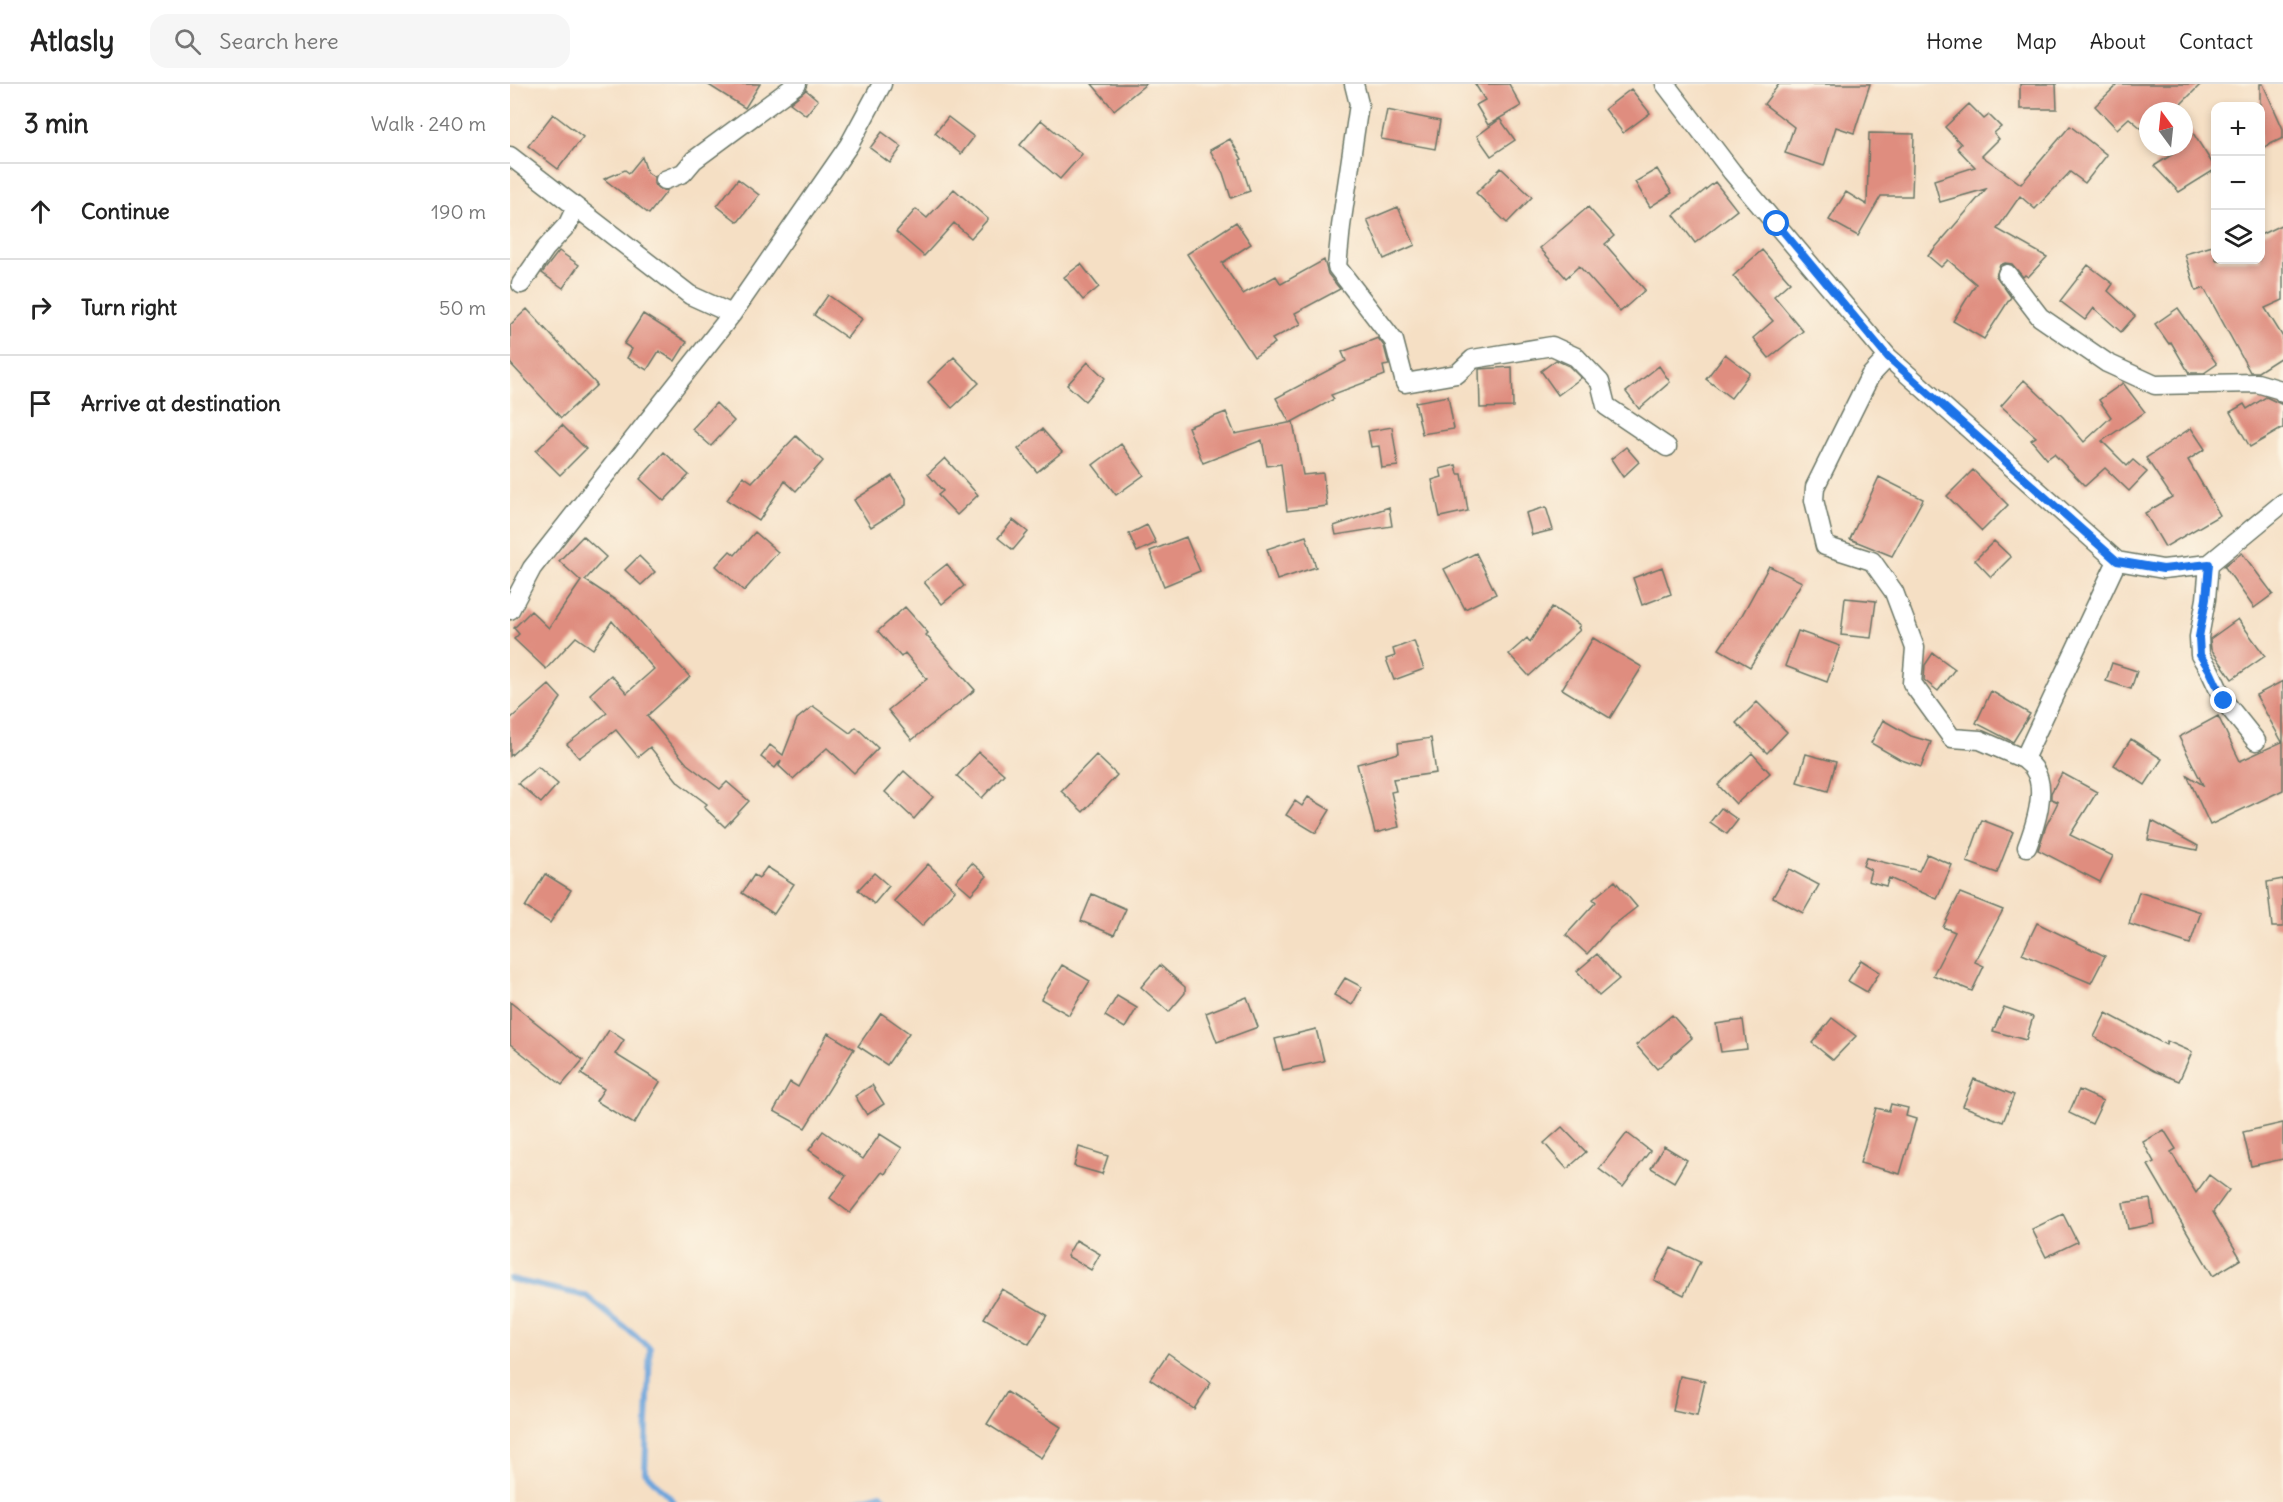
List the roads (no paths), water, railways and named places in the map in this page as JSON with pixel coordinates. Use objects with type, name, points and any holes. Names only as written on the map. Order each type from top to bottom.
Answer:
[{"type":"street","points":[[665,180],[683,173],[694,160],[797,84]]},
{"type":"street","points":[[1354,84],[1359,104],[1337,267],[1394,341],[1405,383],[1457,374],[1473,359],[1552,346],[1576,357],[1600,382],[1606,406],[1667,447]]},
{"type":"street","points":[[1665,84],[1732,172],[1888,357],[2117,561],[2163,569],[2209,564],[2283,503]]},
{"type":"street","points":[[510,610],[532,568],[732,314],[849,145],[878,85]]},
{"type":"street","points":[[510,156],[690,295],[732,314]]},
{"type":"street","points":[[520,284],[545,249],[568,224],[576,207]]},
{"type":"street","points":[[2007,274],[2040,317],[2107,363],[2155,385],[2257,383],[2281,390],[2283,393]]},
{"type":"street","points":[[1888,357],[1870,376],[1815,487],[1814,500],[1825,546],[1872,561],[1894,592],[1915,648],[1912,683],[1952,738],[1980,740],[2024,759],[2036,770],[2040,790],[2037,819],[2027,847]]},
{"type":"street","points":[[2024,759],[2117,561]]},
{"type":"street","points":[[2209,564],[2199,637],[2200,655],[2224,701],[2256,741]]},
{"type":"waterway","points":[[510,1279],[586,1296],[650,1348],[645,1472],[674,1502]]},
{"type":"waterway","points":[[853,1502],[881,1494],[888,1502]]}]
